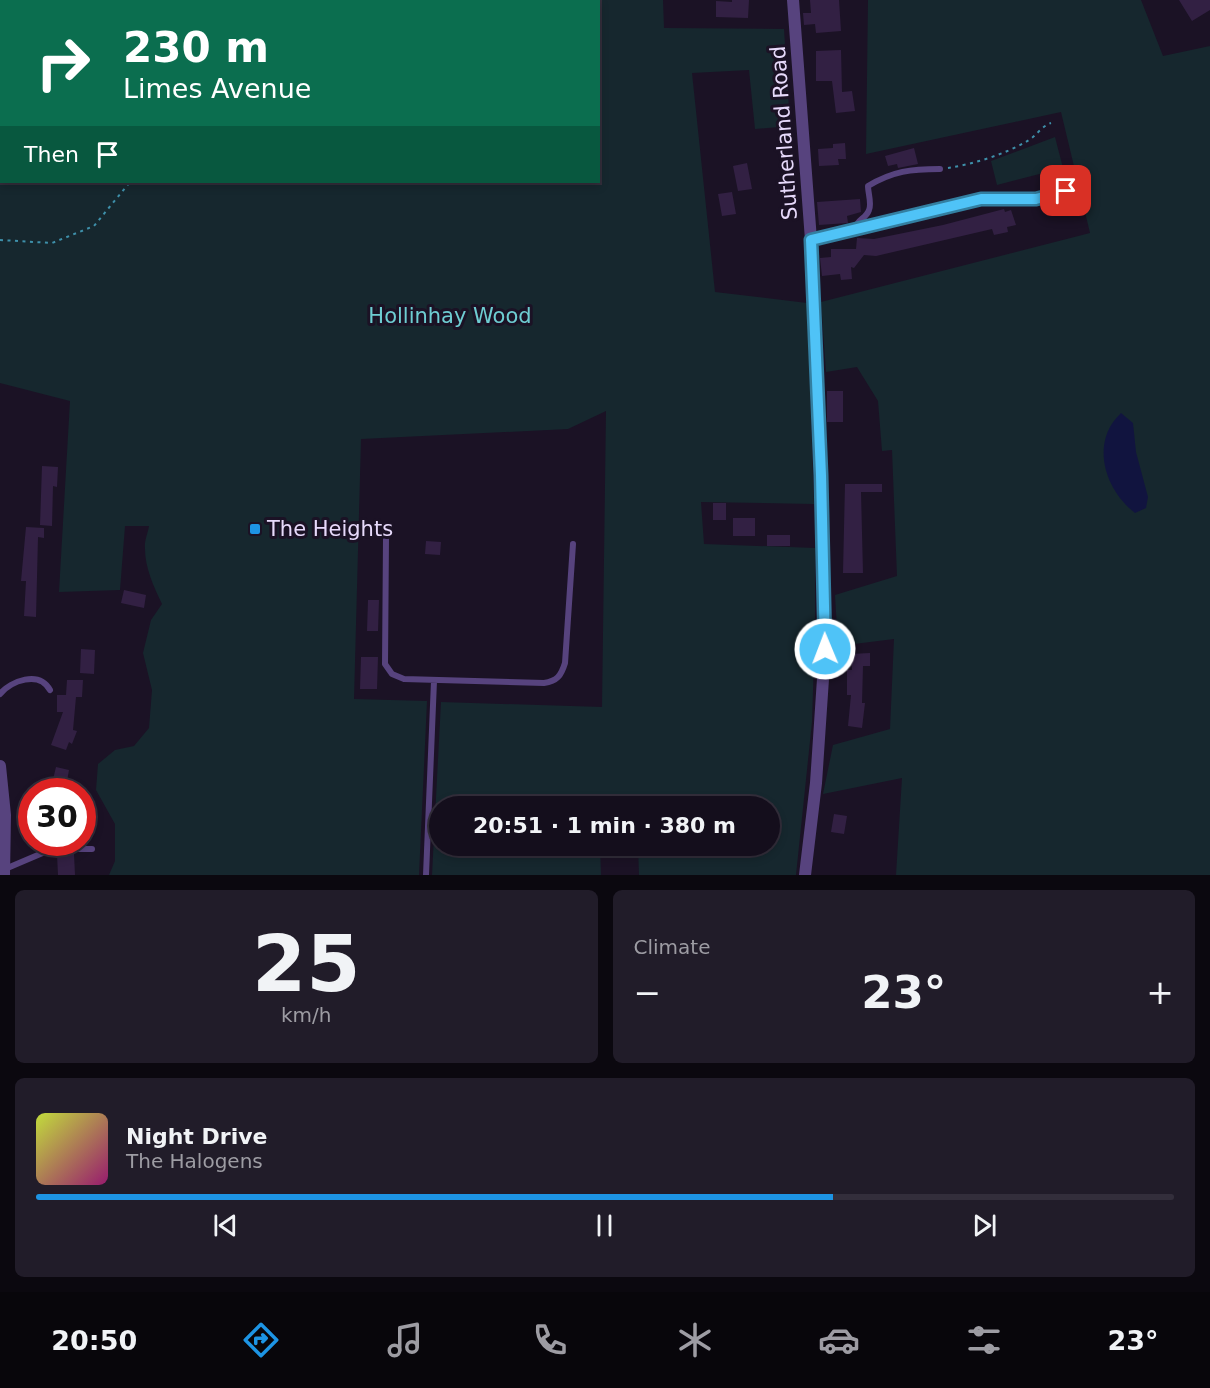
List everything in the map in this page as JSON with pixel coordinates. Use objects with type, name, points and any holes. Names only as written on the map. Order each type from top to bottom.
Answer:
[{"type":"street","name":"Sutherland Road","points":[[794,0],[811,240],[821,475],[825,649],[816,783],[805,875]]},
{"type":"street","points":[[0,766],[5,815],[4,872]]},
{"type":"lane","points":[[855,229],[857,221],[869,213],[871,206],[868,186],[888,174],[915,169],[940,169]]},
{"type":"lane","points":[[811,240],[981,199],[1036,199],[1066,191]]},
{"type":"lane","points":[[386,538],[385,664],[392,674],[404,679],[434,681],[543,683],[554,681],[562,674],[565,663],[573,544]]},
{"type":"lane","points":[[0,694],[9,684],[21,680],[39,681],[47,685],[50,690]]},
{"type":"lane","points":[[426,875],[434,681]]},
{"type":"lane","points":[[4,872],[37,856]]},
{"type":"path","points":[[940,169],[973,162],[1015,146],[1030,139],[1051,123]]},
{"type":"path","points":[[0,240],[52,243],[94,226],[129,183]]},
{"type":"green space","name":"Hollinhay Wood","points":[[600,0],[663,0],[664,28],[784,29],[790,126],[755,129],[749,70],[692,73],[715,292],[807,303],[814,504],[701,502],[704,544],[815,548],[812,722],[796,875],[639,875],[638,856],[780,856],[780,796],[436,796],[441,702],[602,707],[606,411],[568,429],[361,439],[354,699],[427,701],[419,875],[109,875],[115,861],[115,824],[96,790],[98,764],[115,750],[134,746],[149,728],[152,690],[143,653],[151,620],[162,604],[148,570],[145,546],[149,526],[125,526],[120,590],[59,592],[70,401],[0,383],[0,183],[600,183]]},
{"type":"green space","points":[[868,0],[1141,0],[1163,56],[1210,46],[1210,875],[896,875],[902,778],[823,794],[833,745],[890,729],[894,639],[838,646],[835,595],[897,576],[892,450],[882,451],[878,401],[857,367],[826,372],[821,302],[1090,233],[1061,112],[866,154]]},
{"type":"green space","points":[[1055,137],[1063,168],[997,185],[991,161]]},
{"type":"green space","points":[[433,856],[600,856],[601,875],[432,875]]},
{"type":"shaded area","points":[[1121,413],[1133,423],[1136,452],[1148,497],[1146,508],[1135,513],[1115,491],[1105,465],[1106,437],[1111,425]]},
{"type":"building","points":[[732,0],[749,0],[748,18],[716,17],[716,1],[732,2]]},
{"type":"building","points":[[810,0],[839,0],[841,31],[816,33],[815,24],[804,25],[803,13],[811,13]]},
{"type":"building","points":[[1179,0],[1210,0],[1210,10],[1192,21]]},
{"type":"building","points":[[841,50],[842,92],[852,91],[855,111],[836,113],[832,81],[816,81],[816,51]]},
{"type":"building","points":[[845,143],[846,159],[838,159],[839,165],[819,166],[818,149],[833,148],[833,144]]},
{"type":"building","points":[[914,148],[918,164],[898,168],[897,164],[888,166],[885,156]]},
{"type":"building","points":[[747,163],[752,189],[738,191],[733,166]]},
{"type":"building","points":[[732,192],[736,214],[722,216],[718,194]]},
{"type":"building","points":[[860,199],[861,212],[847,216],[848,223],[819,225],[817,202]]},
{"type":"building","points":[[1004,209],[1005,212],[1011,210],[1016,225],[1007,227],[1008,232],[994,235],[992,229],[876,256],[864,255],[854,268],[851,267],[852,279],[841,280],[840,274],[822,276],[820,258],[831,257],[831,249],[856,249],[857,238],[874,239],[943,225]]},
{"type":"building","points":[[827,391],[843,391],[843,422],[827,422]]},
{"type":"building","points":[[42,466],[58,467],[57,487],[53,486],[52,526],[40,525]]},
{"type":"building","points":[[845,484],[882,484],[882,492],[861,492],[863,573],[843,573]]},
{"type":"building","points":[[713,503],[726,503],[726,520],[713,520]]},
{"type":"building","points":[[733,518],[755,518],[755,536],[733,536]]},
{"type":"building","points":[[26,527],[44,528],[44,538],[38,537],[36,617],[24,616],[26,581],[21,581]]},
{"type":"building","points":[[767,535],[790,535],[790,546],[767,546]]},
{"type":"building","points":[[426,541],[441,542],[440,555],[425,554]]},
{"type":"building","points":[[124,590],[146,595],[144,608],[121,603]]},
{"type":"building","points":[[368,600],[379,600],[378,631],[367,631]]},
{"type":"building","points":[[81,649],[95,650],[94,674],[80,673]]},
{"type":"building","points":[[870,653],[870,666],[863,666],[862,703],[865,703],[862,728],[848,726],[851,695],[847,695],[847,670],[852,670],[851,654]]},
{"type":"building","points":[[361,657],[378,657],[377,689],[360,689]]},
{"type":"building","points":[[67,680],[83,680],[82,697],[76,697],[73,730],[77,731],[72,744],[69,742],[66,750],[51,745],[63,712],[57,712],[57,695],[66,695]]},
{"type":"building","points":[[56,767],[69,770],[68,778],[53,778]]},
{"type":"building","points":[[834,814],[847,816],[844,834],[831,832]]},
{"type":"building","points":[[57,856],[74,856],[75,875],[58,875]]},
{"type":"place","name":"The Heights","points":[[255,529]]},
{"type":"route","points":[[825,649],[821,475],[811,240],[981,199],[1036,199],[1066,191]]}]
